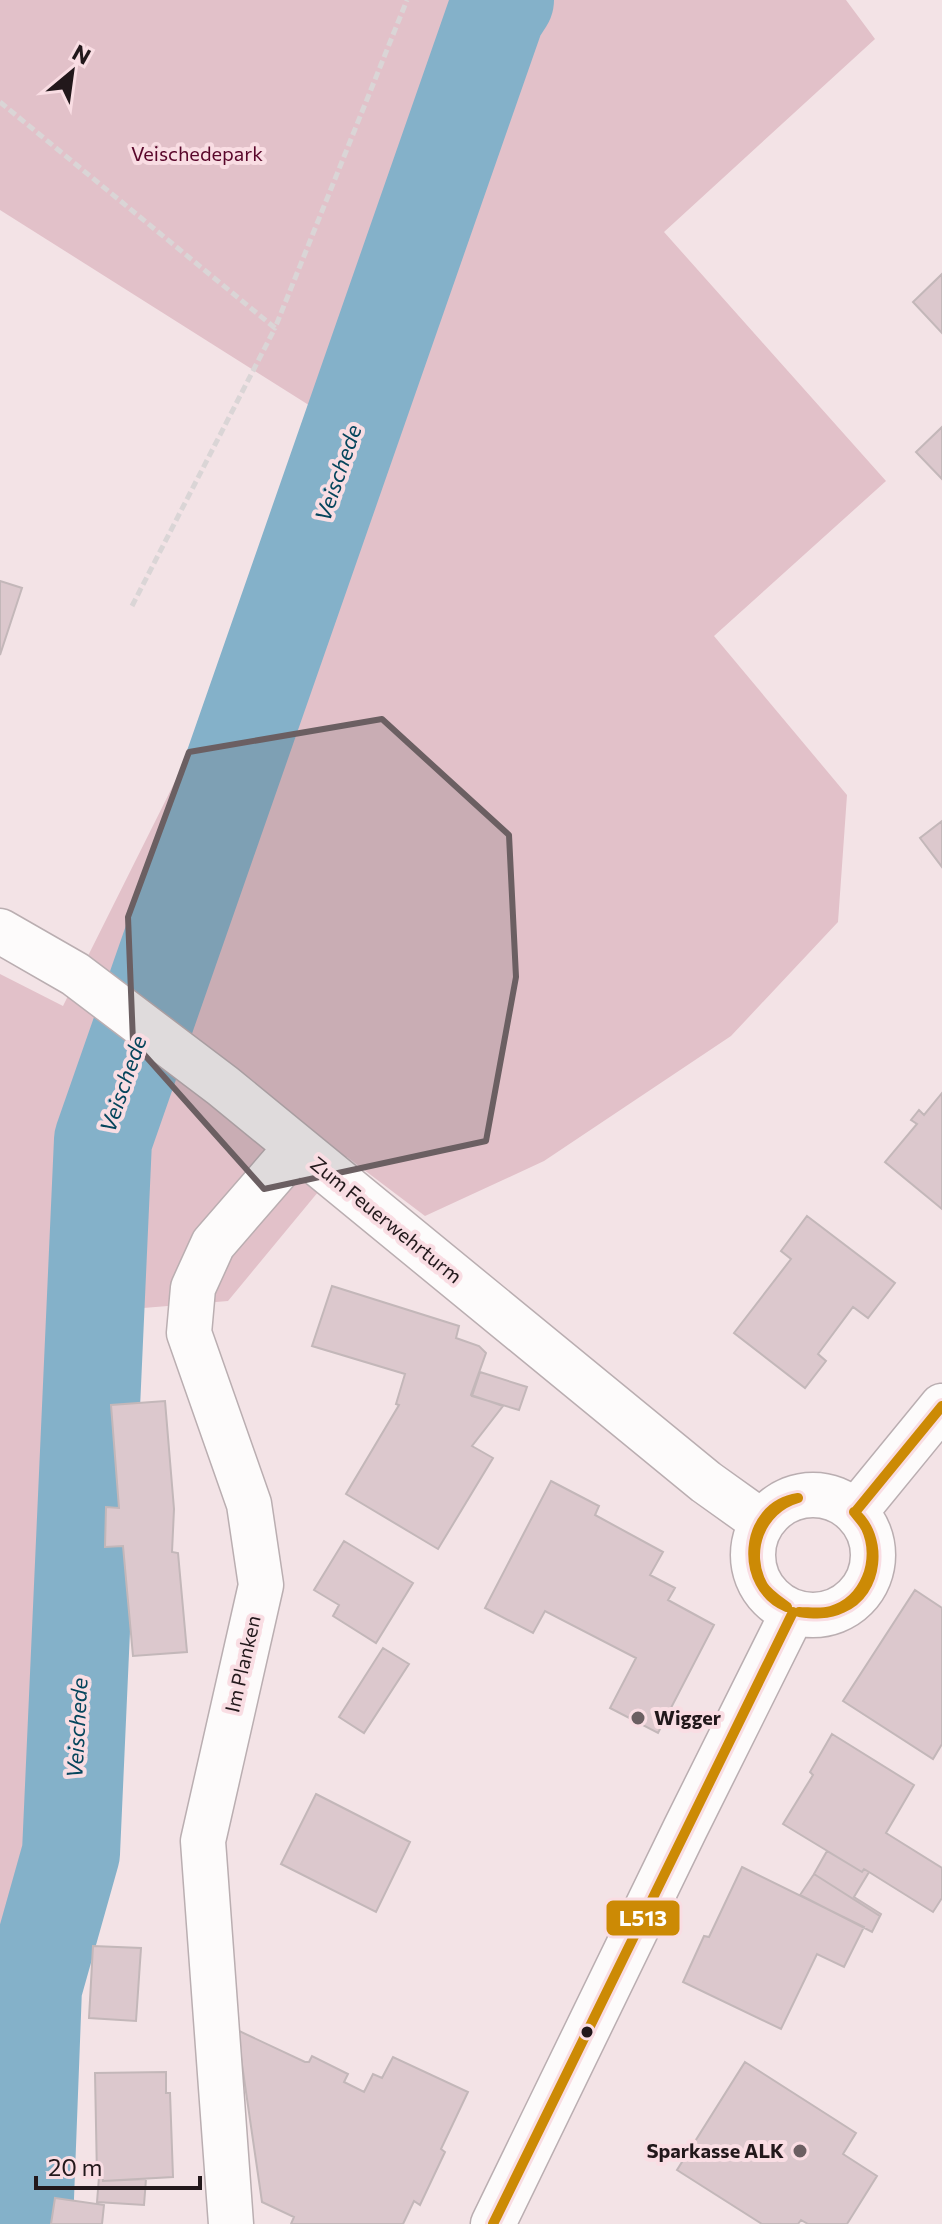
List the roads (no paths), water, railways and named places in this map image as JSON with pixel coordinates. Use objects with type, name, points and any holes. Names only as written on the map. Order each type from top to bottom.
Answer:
[{"type":"street","name":"Zum Feuerwehrturm","points":[[0,931],[75,974],[223,1086],[698,1476],[762,1522]]},
{"type":"street","name":"Im Planken","points":[[231,2224],[203,1841],[261,1585],[249,1504],[189,1333],[193,1288],[213,1244],[297,1147]]},
{"type":"street","points":[[856,1511],[942,1406]]},
{"type":"street","points":[[804,1495],[822,1495],[838,1499],[856,1511],[868,1527],[874,1547],[873,1568],[866,1587],[852,1602],[834,1612],[814,1616],[793,1612],[775,1602],[755,1574],[752,1556],[762,1522],[773,1509],[804,1495]]},
{"type":"street","points":[[493,2224],[793,1612]]},
{"type":"waterway","name":"Veischede","points":[[24,2224],[33,1988],[71,1853],[103,1140],[496,14],[505,0]]},
{"type":"place","name":"Wigger","points":[[638,1718]]},
{"type":"place","name":"Sparkasse ALK","points":[[800,2151]]},
{"type":"park label","name":"Veischedepark","points":[[197,154]]}]
